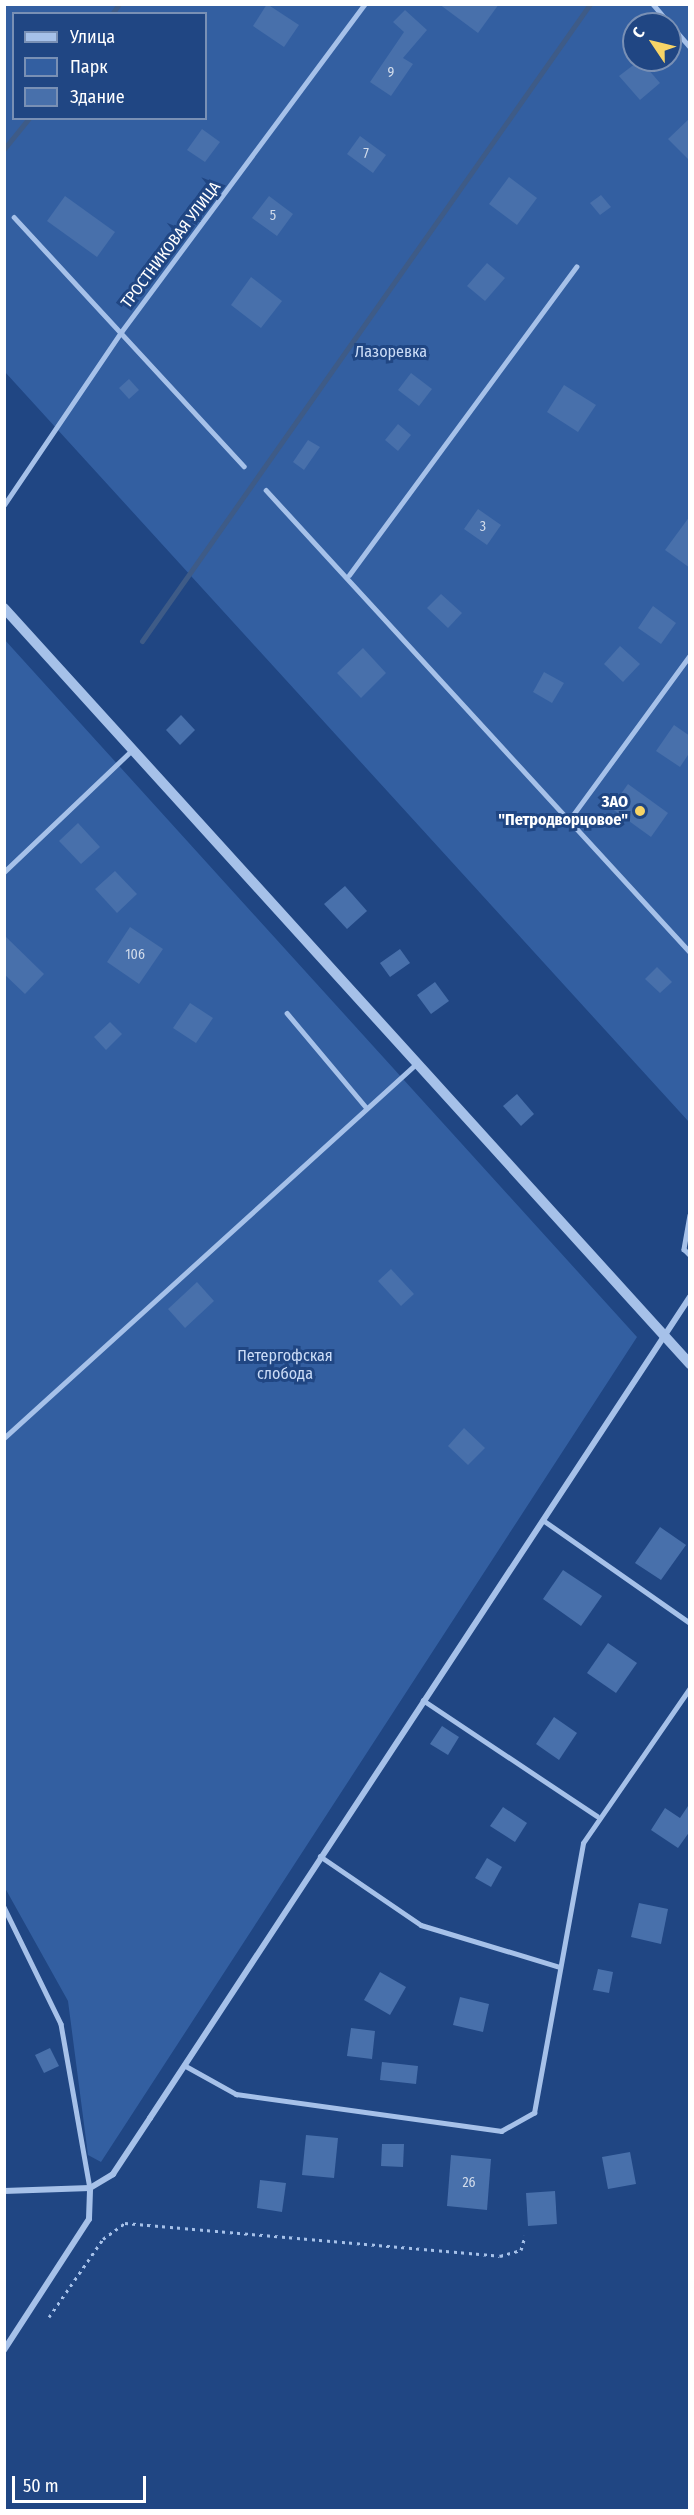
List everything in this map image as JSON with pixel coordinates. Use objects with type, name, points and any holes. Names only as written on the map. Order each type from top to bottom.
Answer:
[{"type":"street","points":[[4,608],[690,1364]]},
{"type":"street","points":[[4,2191],[90,2188],[113,2174],[320,1856],[690,1297]]},
{"type":"street","points":[[4,2350],[89,2219],[90,2188]]},
{"type":"lane","name":"ТРОСТНИКОВАЯ УЛИЦА","points":[[4,505],[121,332],[365,4]]},
{"type":"lane","points":[[14,217],[244,466]]},
{"type":"lane","points":[[349,574],[576,267]]},
{"type":"lane","points":[[266,490],[349,574],[690,952]]},
{"type":"lane","points":[[570,819],[690,655]]},
{"type":"lane","points":[[4,872],[132,750]]},
{"type":"lane","points":[[287,1013],[366,1107]]},
{"type":"lane","points":[[4,1438],[416,1064]]},
{"type":"lane","points":[[690,1215],[684,1250],[690,1255]]},
{"type":"lane","points":[[543,1520],[690,1623]]},
{"type":"lane","points":[[184,2065],[236,2094],[501,2131],[534,2113],[583,1843],[597,1816],[690,1688]]},
{"type":"lane","points":[[423,1700],[597,1816]]},
{"type":"lane","points":[[320,1856],[421,1925],[560,1967]]},
{"type":"lane","points":[[4,1907],[61,2024],[90,2188]]},
{"type":"path","points":[[49,2317],[103,2239],[125,2223],[500,2256],[521,2250],[525,2236]]},
{"type":"green space","name":"Лазоревка","points":[[5,5],[689,5],[689,1122],[5,372]]},
{"type":"green space","name":"Петергофская слобода","points":[[4,639],[637,1337],[101,2162],[88,2155],[68,2001],[5,1888]]},
{"type":"building","points":[[267,4],[299,25],[284,47],[253,26]]},
{"type":"building","points":[[439,4],[499,4],[478,33]]},
{"type":"building","points":[[405,10],[427,30],[403,58],[413,64],[391,96],[370,82],[404,32],[393,22]]},
{"type":"building","points":[[624,72],[650,72],[660,83],[640,100],[619,76]]},
{"type":"building","points":[[690,118],[690,161],[668,139]]},
{"type":"building","points":[[202,129],[220,142],[205,162],[187,150]]},
{"type":"building","points":[[360,136],[386,155],[373,173],[347,154]]},
{"type":"building","points":[[509,177],[537,198],[517,225],[489,204]]},
{"type":"building","points":[[601,195],[611,207],[600,215],[590,203]]},
{"type":"building","points":[[65,196],[115,232],[97,257],[47,221]]},
{"type":"building","points":[[269,196],[293,214],[277,236],[252,218]]},
{"type":"building","points":[[487,263],[505,278],[485,301],[467,286]]},
{"type":"building","points":[[251,277],[282,301],[261,328],[231,305]]},
{"type":"building","points":[[411,373],[432,389],[419,406],[398,390]]},
{"type":"building","points":[[129,379],[139,390],[129,399],[119,388]]},
{"type":"building","points":[[564,385],[596,405],[578,432],[547,412]]},
{"type":"building","points":[[398,424],[411,435],[398,451],[385,440]]},
{"type":"building","points":[[308,440],[320,447],[304,470],[293,462]]},
{"type":"building","points":[[478,509],[501,525],[487,545],[464,529]]},
{"type":"building","points":[[690,516],[690,568],[665,550]]},
{"type":"building","points":[[441,594],[462,613],[448,628],[427,608]]},
{"type":"building","points":[[653,606],[676,623],[661,644],[638,628]]},
{"type":"building","points":[[620,646],[640,664],[623,682],[604,664]]},
{"type":"building","points":[[363,648],[386,673],[361,698],[337,673]]},
{"type":"building","points":[[544,672],[564,683],[552,703],[533,692]]},
{"type":"building","points":[[181,715],[195,730],[180,745],[166,730]]},
{"type":"building","points":[[674,725],[690,736],[690,752],[680,767],[656,751]]},
{"type":"building","name":"ЗАО \"Петродворцовое\"","points":[[628,784],[668,813],[651,837],[611,808]]},
{"type":"building","points":[[78,823],[100,847],[81,864],[59,841]]},
{"type":"building","points":[[115,871],[137,894],[117,913],[95,889]]},
{"type":"building","points":[[345,886],[367,911],[347,929],[324,904]]},
{"type":"building","points":[[130,927],[163,949],[139,984],[107,962]]},
{"type":"building","points":[[4,935],[44,974],[25,994],[4,974]]},
{"type":"building","points":[[400,949],[410,963],[390,977],[380,963]]},
{"type":"building","points":[[657,967],[672,982],[660,993],[645,979]]},
{"type":"building","points":[[435,982],[449,1001],[431,1014],[417,995]]},
{"type":"building","points":[[190,1003],[213,1018],[196,1043],[173,1028]]},
{"type":"building","points":[[110,1022],[122,1034],[106,1050],[94,1037]]},
{"type":"building","points":[[517,1094],[534,1114],[521,1126],[503,1106]]},
{"type":"building","points":[[391,1269],[414,1294],[401,1306],[378,1281]]},
{"type":"building","points":[[197,1282],[214,1301],[185,1328],[168,1309]]},
{"type":"building","points":[[464,1428],[485,1448],[468,1465],[448,1446]]},
{"type":"building","points":[[660,1527],[686,1545],[661,1580],[635,1563]]},
{"type":"building","points":[[563,1570],[602,1596],[581,1626],[543,1599]]},
{"type":"building","points":[[608,1643],[637,1663],[616,1693],[587,1673]]},
{"type":"building","points":[[554,1717],[577,1733],[559,1760],[536,1744]]},
{"type":"building","points":[[442,1726],[459,1737],[448,1755],[430,1744]]},
{"type":"building","points":[[690,1803],[690,1831],[678,1848],[651,1830],[665,1808],[680,1818]]},
{"type":"building","points":[[503,1807],[527,1823],[515,1842],[490,1826]]},
{"type":"building","points":[[487,1858],[502,1867],[491,1887],[475,1878]]},
{"type":"building","points":[[639,1903],[668,1909],[661,1944],[631,1937]]},
{"type":"building","points":[[598,1969],[613,1972],[609,1993],[593,1990]]},
{"type":"building","points":[[380,1972],[406,1987],[390,2015],[364,2000]]},
{"type":"building","points":[[460,1997],[489,2004],[483,2032],[453,2025]]},
{"type":"building","points":[[351,2028],[375,2031],[372,2059],[347,2056]]},
{"type":"building","points":[[50,2048],[59,2066],[44,2073],[35,2055]]},
{"type":"building","points":[[382,2062],[418,2066],[416,2084],[380,2080]]},
{"type":"building","points":[[306,2135],[338,2138],[334,2178],[302,2175]]},
{"type":"building","points":[[382,2144],[404,2144],[403,2167],[381,2166]]},
{"type":"building","points":[[630,2152],[636,2184],[608,2189],[602,2157]]},
{"type":"building","points":[[451,2155],[491,2159],[487,2210],[447,2206]]},
{"type":"building","points":[[260,2180],[286,2183],[282,2212],[257,2208]]},
{"type":"building","points":[[555,2191],[557,2224],[528,2226],[526,2193]]},
{"type":"waterway","points":[[113,12],[119,4]]},
{"type":"waterway","points":[[142,641],[590,4]]},
{"type":"waterway","points":[[4,149],[27,120]]},
{"type":"place","name":"ЗАО \"Петродворцовое\"","points":[[640,811]]}]
